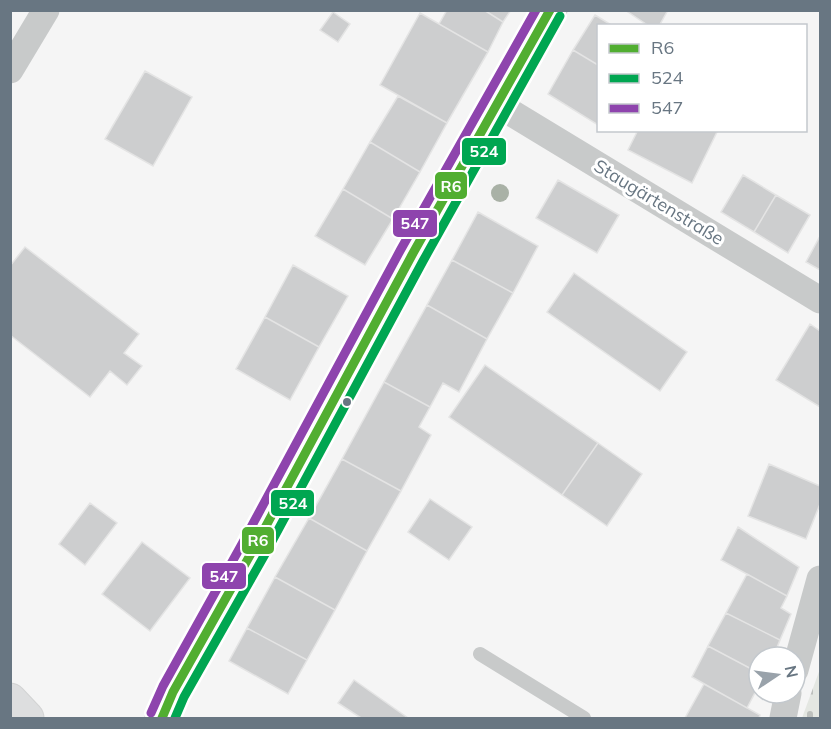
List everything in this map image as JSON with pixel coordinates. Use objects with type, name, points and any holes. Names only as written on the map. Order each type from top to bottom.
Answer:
[{"type":"main road","points":[[172,710],[253,550],[412,255],[550,10]]},
{"type":"main road","points":[[10,700],[27,718]]},
{"type":"street","points":[[10,70],[46,10]]},
{"type":"street","name":"Staugärtenstraße","points":[[497,104],[820,300]]},
{"type":"street","points":[[802,645],[820,579]]},
{"type":"lane","points":[[480,654],[584,718]]},
{"type":"green space","points":[[820,669],[820,718],[802,718]]},
{"type":"building","points":[[447,10],[484,10],[503,22],[488,52],[439,24]]},
{"type":"building","points":[[484,10],[511,10],[503,22]]},
{"type":"building","points":[[625,10],[668,10],[660,24],[646,24]]},
{"type":"building","points":[[333,12],[350,24],[338,42],[320,30]]},
{"type":"building","points":[[420,13],[488,52],[447,123],[380,85]]},
{"type":"building","points":[[595,15],[610,24],[597,24],[597,64],[573,50]]},
{"type":"building","points":[[573,50],[597,64],[597,124],[548,94]]},
{"type":"building","points":[[145,71],[192,97],[153,166],[105,139]]},
{"type":"building","points":[[398,96],[447,123],[420,172],[370,142]]},
{"type":"building","points":[[637,132],[717,132],[692,183],[628,150]]},
{"type":"building","points":[[370,142],[420,172],[393,219],[343,189]]},
{"type":"building","points":[[743,175],[776,195],[754,232],[721,212]]},
{"type":"building","points":[[558,180],[619,215],[597,253],[536,218]]},
{"type":"building","points":[[343,189],[393,219],[365,265],[315,236]]},
{"type":"building","points":[[776,195],[810,215],[788,253],[754,232]]},
{"type":"building","points":[[478,212],[538,246],[513,293],[452,260]]},
{"type":"building","points":[[820,236],[820,270],[806,262]]},
{"type":"building","points":[[25,247],[139,334],[124,353],[142,366],[127,385],[110,371],[90,397],[10,335],[10,266]]},
{"type":"building","points":[[452,260],[513,293],[487,339],[427,305]]},
{"type":"building","points":[[293,265],[348,296],[319,347],[265,317]]},
{"type":"building","points":[[574,273],[687,352],[660,391],[547,312]]},
{"type":"building","points":[[427,305],[487,339],[459,392],[443,383],[430,407],[384,382]]},
{"type":"building","points":[[265,317],[319,347],[290,400],[236,369]]},
{"type":"building","points":[[810,324],[820,331],[820,407],[776,380]]},
{"type":"building","points":[[485,365],[598,443],[562,495],[449,417]]},
{"type":"building","points":[[384,382],[430,407],[419,427],[431,435],[401,491],[342,459]]},
{"type":"building","points":[[598,443],[642,474],[607,526],[562,495]]},
{"type":"building","points":[[342,459],[401,491],[367,551],[309,518]]},
{"type":"building","points":[[769,464],[820,486],[820,504],[806,539],[748,516]]},
{"type":"building","points":[[430,499],[472,527],[449,560],[408,532]]},
{"type":"building","points":[[90,503],[117,523],[85,565],[59,544]]},
{"type":"building","points":[[309,518],[367,551],[335,610],[275,577]]},
{"type":"building","points":[[738,527],[799,567],[787,596],[721,560]]},
{"type":"building","points":[[142,542],[190,578],[150,631],[102,594]]},
{"type":"building","points":[[747,574],[787,596],[781,608],[791,614],[780,640],[726,613]]},
{"type":"building","points":[[275,577],[335,610],[307,660],[247,628]]},
{"type":"building","points":[[726,613],[780,640],[778,645],[747,645],[747,667],[708,646]]},
{"type":"building","points":[[247,628],[307,660],[288,694],[229,661]]},
{"type":"building","points":[[708,646],[747,667],[747,708],[692,677]]},
{"type":"building","points":[[354,680],[408,718],[361,718],[338,703]]},
{"type":"building","points":[[704,684],[760,715],[759,718],[685,718]]},
{"type":"transit line","name":"547","points":[[151,713],[163,686],[401,249],[536,10]]},
{"type":"transit line","name":"R6","points":[[162,718],[173,692],[253,550],[412,255],[550,10]]},
{"type":"transit line","name":"524","points":[[175,718],[184,697],[264,556],[423,261],[560,16]]}]
